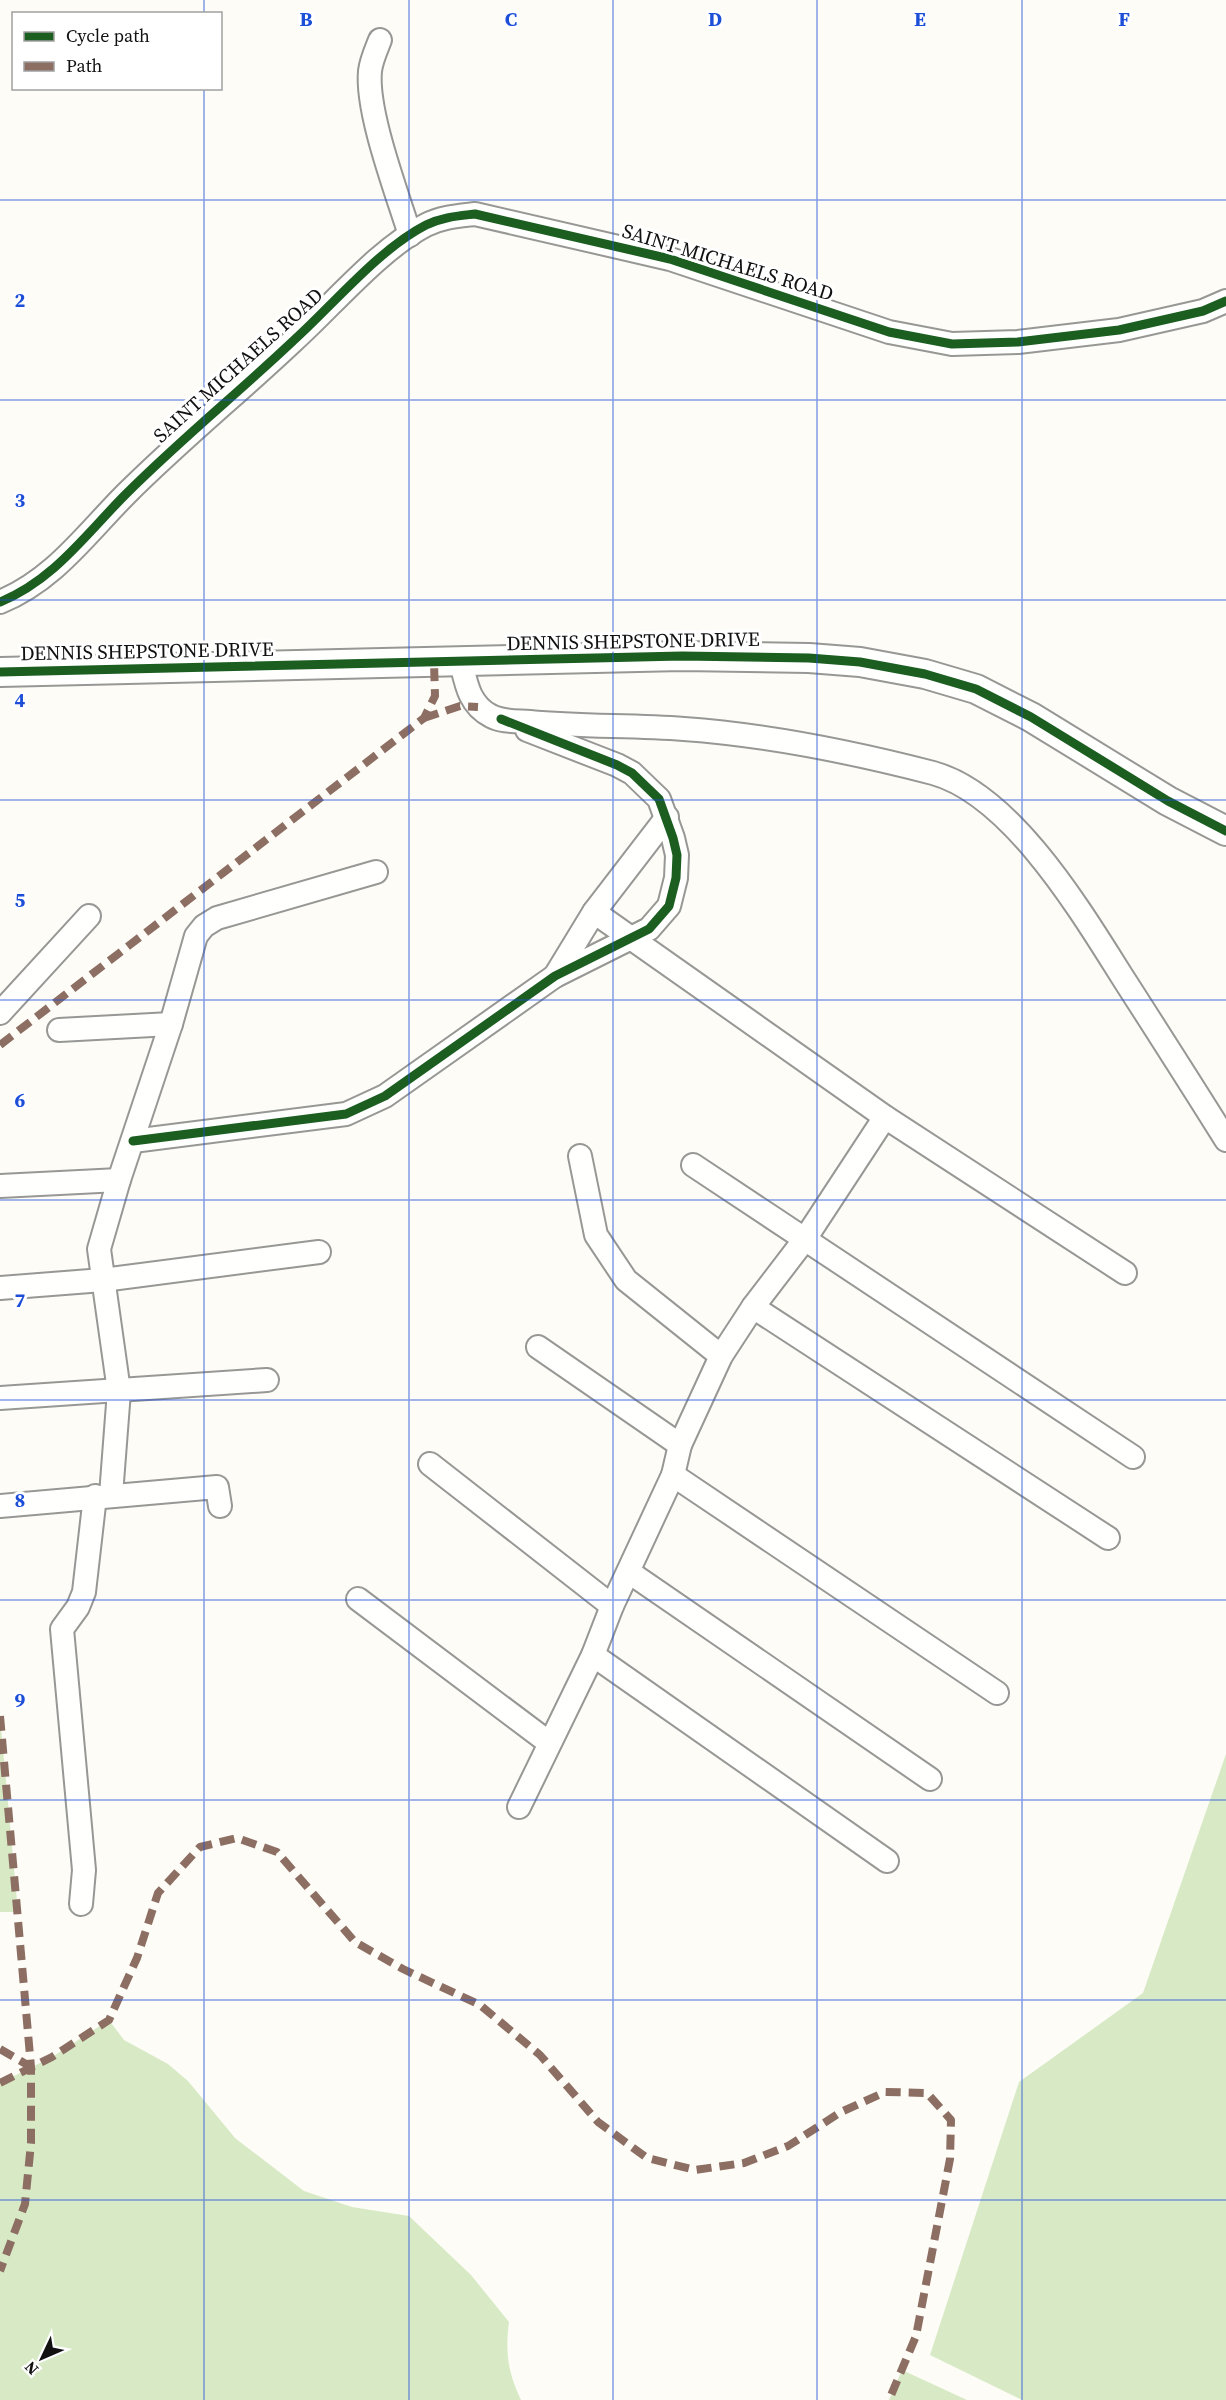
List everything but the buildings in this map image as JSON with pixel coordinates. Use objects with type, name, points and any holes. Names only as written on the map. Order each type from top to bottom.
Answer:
[{"type":"street","points":[[380,40],[370,69],[370,88],[376,121],[410,235]]},
{"type":"street","name":"SAINT MICHAELS ROAD","points":[[0,602],[31,586],[68,557],[186,435],[410,235],[446,217],[475,214],[670,259],[888,332],[952,344],[1018,342],[1119,330],[1203,311],[1226,301]]},
{"type":"street","name":"DENNIS SHEPSTONE DRIVE","points":[[0,672],[682,656],[861,662],[925,674],[976,689],[1031,717],[1168,801],[1226,831]]},
{"type":"street","points":[[133,1141],[346,1114],[386,1096],[555,976],[649,929],[669,906],[676,878],[676,855],[667,817],[659,800],[632,773],[617,765],[501,719],[478,707],[471,698],[461,662]]},
{"type":"street","points":[[501,719],[551,724],[685,729],[817,747],[936,774],[961,785],[980,798],[1021,836],[1059,879],[1226,1140]]},
{"type":"street","points":[[555,976],[594,912],[667,817]]},
{"type":"street","points":[[81,1904],[84,1870],[62,1629],[78,1607],[84,1592],[103,1496],[119,1391],[99,1250],[119,1180],[171,1024],[196,936],[204,926],[217,918],[376,872]]},
{"type":"street","points":[[594,912],[885,1117],[1125,1273]]},
{"type":"street","points":[[0,1013],[89,916]]},
{"type":"street","points":[[59,1030],[171,1024]]},
{"type":"street","points":[[519,1807],[548,1742],[593,1654],[612,1606],[673,1475],[680,1445],[721,1356],[753,1307],[806,1239],[885,1117]]},
{"type":"street","points":[[580,1156],[596,1235],[626,1280],[721,1356]]},
{"type":"street","points":[[693,1165],[1133,1456]]},
{"type":"street","points":[[0,1186],[119,1180]]},
{"type":"street","points":[[0,1288],[103,1280],[319,1252]]},
{"type":"street","points":[[753,1307],[1107,1538]]},
{"type":"street","points":[[538,1347],[680,1445]]},
{"type":"street","points":[[0,1398],[267,1380]]},
{"type":"street","points":[[430,1464],[612,1606]]},
{"type":"street","points":[[673,1475],[997,1693]]},
{"type":"street","points":[[0,1506],[217,1487],[220,1506]]},
{"type":"street","points":[[629,1572],[930,1779]]},
{"type":"street","points":[[358,1599],[548,1742]]},
{"type":"street","points":[[593,1654],[887,1861]]},
{"type":"green space","points":[[0,1716],[18,1912],[0,1912]]},
{"type":"green space","points":[[1226,1754],[1226,2400],[1022,2400],[930,2355],[1019,2082],[1143,1993]]},
{"type":"green space","points":[[109,2020],[124,2040],[168,2064],[188,2081],[235,2138],[304,2191],[352,2207],[409,2216],[471,2275],[509,2322],[507,2343],[509,2362],[513,2381],[521,2400],[0,2400],[0,2083],[52,2057]]},
{"type":"green space","points":[[902,2370],[967,2400],[889,2400]]},
{"type":"marked path","points":[[0,1045],[424,718],[435,696],[434,662]]},
{"type":"marked path","points":[[424,718],[460,706],[478,707]]},
{"type":"marked path","points":[[0,1716],[31,2067],[31,2143],[25,2204],[0,2271]]},
{"type":"marked path","points":[[0,2083],[52,2057],[109,2020],[137,1958],[158,1893],[200,1847],[237,1838],[277,1852],[355,1942],[403,1969],[480,2005],[540,2055],[598,2122],[647,2158],[695,2170],[744,2163],[788,2146],[841,2112],[885,2092],[927,2093],[951,2120],[950,2159],[916,2336],[889,2400]]},
{"type":"marked path","points":[[0,2049],[31,2067]]},
{"type":"cycle path","points":[[0,602],[19,593],[53,569],[146,474],[391,248],[408,235],[432,222],[456,216],[475,214],[670,259],[889,332],[952,344],[1018,342],[1119,330],[1203,311],[1226,301]]},
{"type":"cycle path","points":[[0,672],[682,656],[809,658],[860,662],[925,674],[976,689],[1031,717],[1168,801],[1226,831]]},
{"type":"cycle path","points":[[133,1141],[346,1114],[385,1096],[555,976],[649,929],[669,906],[676,878],[677,855],[659,799],[632,773],[617,765],[501,719]]}]
